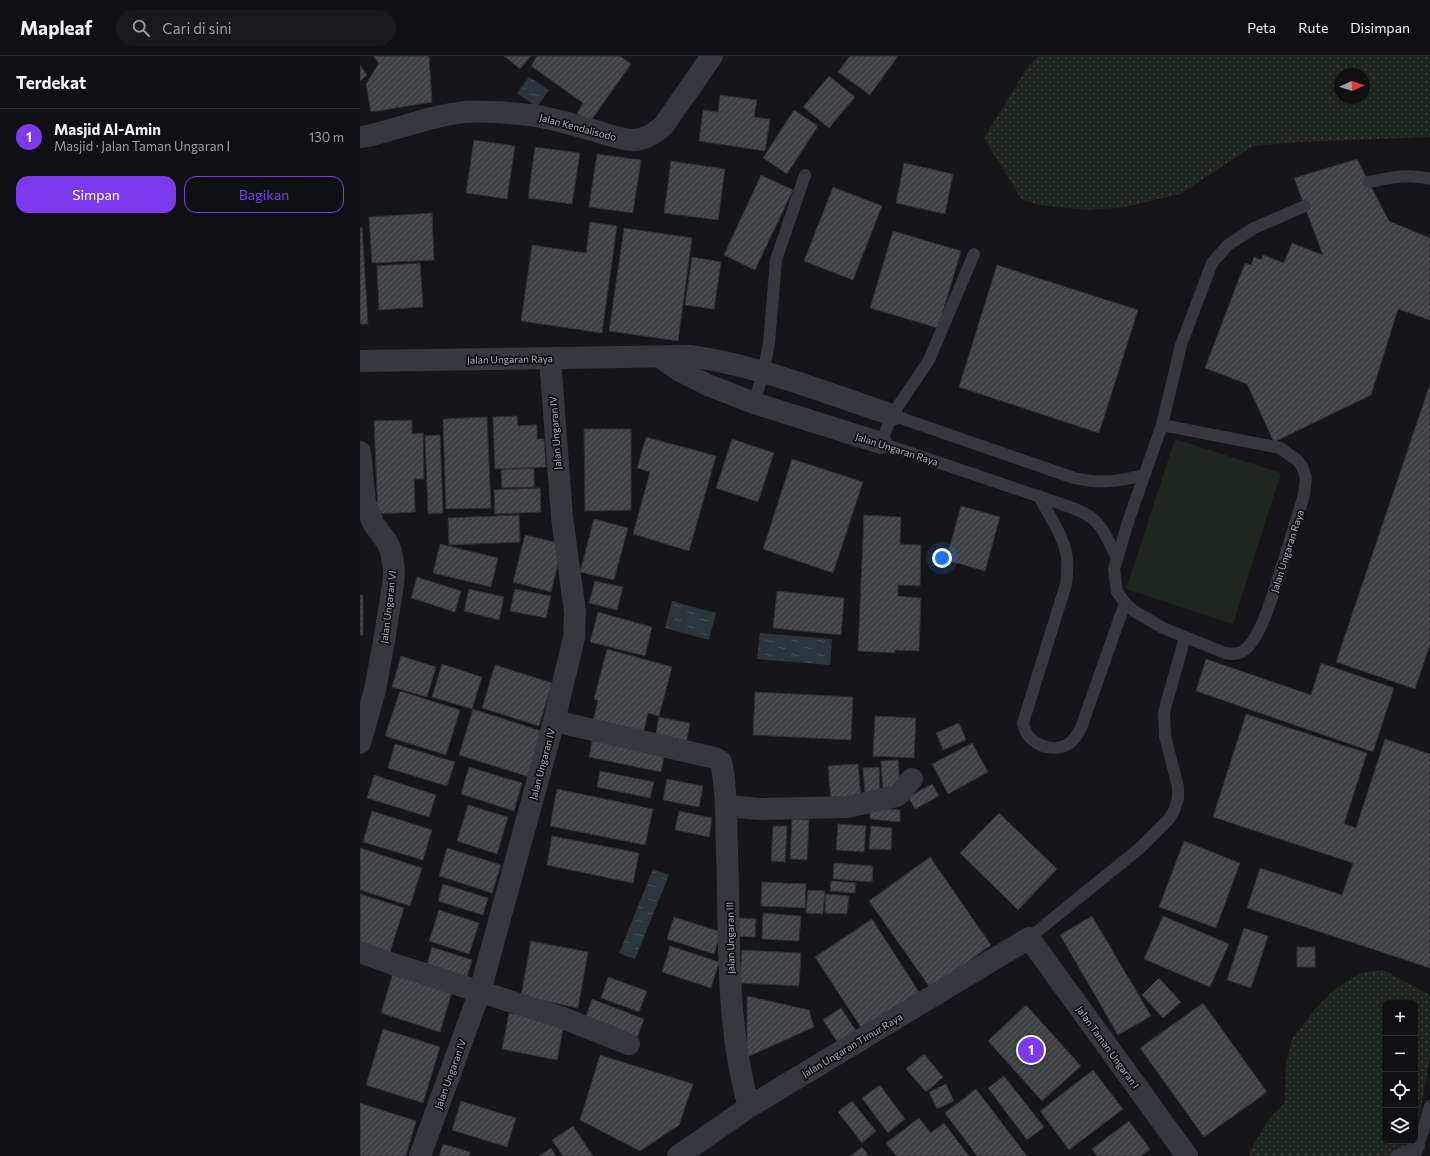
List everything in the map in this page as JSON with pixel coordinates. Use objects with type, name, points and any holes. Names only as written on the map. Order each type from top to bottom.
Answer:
[{"type":"street","name":"Jalan Kendalisodo","points":[[360,137],[466,112],[492,112],[532,115],[561,121],[619,138],[635,140],[644,138],[654,134],[664,125],[712,56]]},
{"type":"street","name":"Jalan Ungaran Raya","points":[[360,361],[690,356],[763,373],[892,415]]},
{"type":"street","name":"Jalan Ungaran Raya","points":[[660,357],[680,371],[694,378],[754,403],[880,443]]},
{"type":"street","name":"Jalan Ungaran IV","points":[[420,1156],[480,991],[554,721],[574,638],[575,612],[562,517],[550,359]]},
{"type":"street","name":"Jalan Ungaran VI","points":[[360,452],[365,502],[373,523],[387,542],[391,551],[394,570],[389,613],[375,690],[360,743]]},
{"type":"street","name":"Jalan Ungaran III","points":[[554,721],[715,758],[721,762],[727,806],[730,962],[736,1043],[741,1080],[749,1106]]},
{"type":"street","points":[[727,806],[760,808],[847,808],[897,796],[912,779]]},
{"type":"street","name":"Jalan Ungaran Timur Raya","points":[[678,1156],[749,1106],[1029,938]]},
{"type":"street","name":"Jalan Taman Ungaran I","points":[[1029,938],[1187,1156]]},
{"type":"street","points":[[360,952],[393,964],[563,1018],[629,1044]]},
{"type":"lane","points":[[754,403],[763,373],[771,324],[776,260],[805,175]]},
{"type":"lane","points":[[1369,182],[1402,176],[1423,177],[1430,179]]},
{"type":"lane","points":[[1162,425],[1181,345],[1212,263],[1228,245],[1254,228],[1305,206]]},
{"type":"lane","points":[[880,443],[892,415],[929,360],[974,254]]},
{"type":"lane","name":"Jalan Ungaran Raya","points":[[892,415],[1059,473],[1081,479],[1097,482],[1110,482],[1144,475]]},
{"type":"lane","name":"Jalan Ungaran Raya","points":[[1162,425],[1280,448],[1297,460],[1302,466],[1306,478],[1304,495],[1270,603],[1265,618],[1253,640],[1243,651],[1230,654],[1185,637],[1149,620],[1134,611],[1125,604],[1121,598],[1116,586],[1114,570],[1144,475],[1162,425]]},
{"type":"lane","name":"Jalan Ungaran Raya","points":[[880,443],[1070,507],[1092,518],[1104,532],[1117,558]]},
{"type":"lane","points":[[1039,496],[1062,541],[1067,558],[1068,571],[1066,584],[1023,723],[1026,734],[1034,742],[1044,746],[1058,747],[1070,743],[1077,736],[1125,604]]},
{"type":"lane","points":[[1029,938],[1140,848],[1169,820],[1174,811],[1178,798],[1178,787],[1167,748],[1164,712],[1185,637]]},
{"type":"lane","points":[[1396,1156],[1417,1151],[1430,1106]]},
{"type":"shaded area","points":[[1039,56],[1430,56],[1430,137],[1300,142],[1253,146],[1180,194],[1125,207],[1088,210],[1040,205],[1022,200],[984,138],[1029,65]]},
{"type":"shaded area","points":[[1175,439],[1281,473],[1233,624],[1126,589]]},
{"type":"shaded area","points":[[1383,970],[1430,995],[1430,1056],[1418,1120],[1418,1000],[1382,1000],[1382,1144],[1409,1144],[1405,1156],[1250,1156],[1250,1151],[1267,1122],[1285,1102],[1286,1063],[1292,1039],[1317,1007],[1335,989],[1360,973]]},
{"type":"water","points":[[529,77],[549,90],[537,107],[517,93]]},
{"type":"water","points":[[672,601],[716,613],[709,640],[665,628]]},
{"type":"water","points":[[760,633],[832,639],[830,665],[757,659]]},
{"type":"water","points":[[653,869],[669,875],[635,959],[619,953]]},
{"type":"building","points":[[373,56],[429,56],[432,102],[371,112],[366,84],[379,63]]},
{"type":"building","points":[[504,56],[531,56],[520,69]]},
{"type":"building","points":[[537,56],[620,56],[631,64],[590,122],[577,113],[583,103],[531,66]]},
{"type":"building","points":[[850,56],[898,56],[870,95],[838,72]]},
{"type":"building","points":[[360,65],[367,75],[360,81]]},
{"type":"building","points":[[829,76],[855,97],[829,128],[803,107]]},
{"type":"building","points":[[720,95],[757,100],[754,117],[770,119],[765,151],[699,141],[703,110],[718,112]]},
{"type":"building","points":[[794,110],[818,126],[787,174],[763,158]]},
{"type":"building","points":[[474,140],[515,146],[507,199],[466,193]]},
{"type":"building","points":[[535,147],[580,153],[572,204],[528,198]]},
{"type":"building","points":[[597,154],[641,160],[633,213],[589,207]]},
{"type":"building","points":[[1357,159],[1389,221],[1430,238],[1430,320],[1398,309],[1371,395],[1274,442],[1247,384],[1205,368],[1245,263],[1251,265],[1254,257],[1261,260],[1263,255],[1284,263],[1292,243],[1323,255],[1294,178]]},
{"type":"building","points":[[671,161],[725,169],[718,220],[664,213]]},
{"type":"building","points":[[904,163],[953,174],[945,214],[896,203]]},
{"type":"building","points":[[761,175],[793,190],[755,270],[724,255]]},
{"type":"building","points":[[833,187],[882,206],[853,280],[804,261]]},
{"type":"building","points":[[432,213],[434,260],[372,263],[369,217]]},
{"type":"building","points":[[590,222],[617,226],[602,333],[521,321],[532,245],[586,253]]},
{"type":"building","points":[[362,227],[368,324],[360,324],[360,228]]},
{"type":"building","points":[[624,228],[692,238],[678,341],[609,331]]},
{"type":"building","points":[[893,231],[961,251],[938,328],[870,308]]},
{"type":"building","points":[[692,257],[721,262],[714,309],[685,305]]},
{"type":"building","points":[[420,263],[423,307],[379,310],[377,266]]},
{"type":"building","points":[[997,265],[1138,310],[1099,433],[959,387]]},
{"type":"building","points":[[1430,384],[1430,645],[1415,689],[1336,662]]},
{"type":"building","points":[[517,416],[518,426],[537,425],[537,439],[544,439],[546,467],[495,469],[493,417]]},
{"type":"building","points":[[487,417],[491,508],[446,509],[443,419]]},
{"type":"building","points":[[412,420],[412,434],[423,433],[424,479],[414,479],[415,512],[378,514],[374,421]]},
{"type":"building","points":[[584,429],[631,429],[631,510],[585,511]]},
{"type":"building","points":[[440,435],[443,513],[428,514],[425,436]]},
{"type":"building","points":[[646,437],[716,456],[689,551],[633,534],[650,472],[637,468]]},
{"type":"building","points":[[732,439],[774,453],[758,502],[716,488]]},
{"type":"building","points":[[792,459],[863,482],[833,573],[763,549]]},
{"type":"building","points":[[534,468],[534,487],[502,488],[501,470]]},
{"type":"building","points":[[540,488],[541,512],[495,514],[494,490]]},
{"type":"building","points":[[961,506],[1000,517],[985,571],[946,560]]},
{"type":"building","points":[[519,515],[520,542],[449,545],[448,518]]},
{"type":"building","points":[[864,515],[901,517],[900,544],[921,545],[920,586],[898,585],[898,596],[921,598],[919,651],[895,650],[895,653],[858,651]]},
{"type":"building","points":[[594,519],[628,528],[614,580],[580,572]]},
{"type":"building","points":[[525,535],[563,544],[551,592],[513,582]]},
{"type":"building","points":[[440,544],[498,558],[491,587],[433,573]]},
{"type":"building","points":[[417,577],[461,591],[455,612],[411,598]]},
{"type":"building","points":[[595,581],[623,587],[617,610],[589,603]]},
{"type":"building","points":[[469,589],[504,597],[499,620],[464,611]]},
{"type":"building","points":[[515,589],[551,596],[546,618],[510,611]]},
{"type":"building","points":[[777,591],[844,598],[841,635],[773,628]]},
{"type":"building","points":[[360,595],[363,595],[363,635],[360,635]]},
{"type":"building","points":[[598,612],[652,627],[645,656],[590,642]]},
{"type":"building","points":[[607,649],[672,667],[659,716],[648,713],[642,739],[592,725],[598,701],[594,699]]},
{"type":"building","points":[[401,656],[436,667],[427,697],[392,687]]},
{"type":"building","points":[[1206,659],[1311,695],[1321,663],[1394,688],[1373,752],[1196,691]]},
{"type":"building","points":[[442,664],[482,677],[472,709],[432,697]]},
{"type":"building","points":[[495,665],[552,683],[539,726],[482,708]]},
{"type":"building","points":[[400,691],[460,710],[446,755],[385,736]]},
{"type":"building","points":[[755,692],[853,697],[851,740],[753,735]]},
{"type":"building","points":[[473,709],[544,732],[529,777],[459,755]]},
{"type":"building","points":[[1246,714],[1367,753],[1344,824],[1356,828],[1385,739],[1430,754],[1430,968],[1247,908],[1260,868],[1342,895],[1353,863],[1213,817]]},
{"type":"building","points":[[875,716],[916,718],[914,758],[873,756]]},
{"type":"building","points":[[659,717],[690,723],[686,744],[655,738]]},
{"type":"building","points":[[959,723],[966,740],[943,750],[936,733]]},
{"type":"building","points":[[593,737],[665,751],[661,772],[589,757]]},
{"type":"building","points":[[972,743],[988,772],[948,794],[932,764]]},
{"type":"building","points":[[395,744],[455,762],[447,786],[388,768]]},
{"type":"building","points":[[898,760],[900,790],[883,793],[881,761]]},
{"type":"building","points":[[858,764],[861,800],[831,802],[828,766]]},
{"type":"building","points":[[469,767],[522,783],[514,811],[461,794]]},
{"type":"building","points":[[879,767],[880,793],[865,794],[863,768]]},
{"type":"building","points":[[600,771],[654,782],[650,798],[597,787]]},
{"type":"building","points":[[374,775],[436,795],[429,817],[367,798]]},
{"type":"building","points":[[667,779],[703,786],[699,807],[663,800]]},
{"type":"building","points":[[932,784],[939,796],[915,809],[908,797]]},
{"type":"building","points":[[557,789],[653,809],[645,845],[550,826]]},
{"type":"building","points":[[468,805],[508,817],[497,854],[457,841]]},
{"type":"building","points":[[870,808],[900,810],[900,822],[870,819]]},
{"type":"building","points":[[372,811],[432,830],[423,860],[363,842]]},
{"type":"building","points":[[679,811],[712,818],[709,837],[675,830]]},
{"type":"building","points":[[999,813],[1057,869],[1018,910],[960,853]]},
{"type":"building","points":[[792,819],[809,820],[807,860],[790,859]]},
{"type":"building","points":[[838,824],[866,826],[864,852],[836,850]]},
{"type":"building","points":[[773,826],[787,826],[785,862],[771,861]]},
{"type":"building","points":[[871,826],[892,828],[891,850],[869,849]]},
{"type":"building","points":[[552,836],[639,853],[633,883],[547,865]]},
{"type":"building","points":[[1184,841],[1240,863],[1216,928],[1159,907]]},
{"type":"building","points":[[360,848],[422,868],[410,906],[360,890]]},
{"type":"building","points":[[447,848],[501,865],[492,893],[439,876]]},
{"type":"building","points":[[930,857],[991,945],[931,989],[869,901]]},
{"type":"building","points":[[834,863],[873,866],[872,882],[833,879]]},
{"type":"building","points":[[831,881],[856,883],[855,893],[830,891]]},
{"type":"building","points":[[762,882],[806,884],[805,908],[761,906]]},
{"type":"building","points":[[443,884],[488,898],[483,915],[438,901]]},
{"type":"building","points":[[808,890],[825,891],[823,914],[806,913]]},
{"type":"building","points":[[360,894],[404,908],[389,955],[360,946]]},
{"type":"building","points":[[826,894],[849,896],[847,914],[825,913]]},
{"type":"building","points":[[439,910],[479,923],[469,954],[429,941]]},
{"type":"building","points":[[763,913],[801,916],[799,941],[762,939]]},
{"type":"building","points":[[1092,916],[1151,1016],[1118,1035],[1060,935]]},
{"type":"building","points":[[1163,916],[1229,944],[1210,987],[1144,959]]},
{"type":"building","points":[[674,917],[721,932],[714,954],[667,939]]},
{"type":"building","points":[[739,918],[756,919],[755,937],[738,936]]},
{"type":"building","points":[[872,919],[919,992],[862,1029],[815,957]]},
{"type":"building","points":[[1244,928],[1268,936],[1251,988],[1227,980]]},
{"type":"building","points":[[531,941],[588,952],[578,1008],[521,996]]},
{"type":"building","points":[[670,946],[719,962],[711,988],[662,972]]},
{"type":"building","points":[[432,947],[472,960],[466,980],[426,968]]},
{"type":"building","points":[[1297,947],[1315,947],[1315,967],[1297,967]]},
{"type":"building","points":[[742,950],[801,953],[799,986],[740,983]]},
{"type":"building","points":[[393,973],[452,992],[440,1032],[381,1013]]},
{"type":"building","points":[[608,977],[647,991],[639,1012],[601,998]]},
{"type":"building","points":[[1159,978],[1181,1002],[1163,1018],[1142,995]]},
{"type":"building","points":[[747,996],[809,1010],[814,1027],[747,1057]]},
{"type":"building","points":[[592,999],[644,1019],[636,1041],[584,1022]]},
{"type":"building","points":[[1203,1003],[1267,1092],[1204,1137],[1140,1048]]},
{"type":"building","points":[[1026,1005],[1081,1066],[1042,1101],[988,1041]]},
{"type":"building","points":[[841,1008],[860,1037],[842,1049],[823,1020]]},
{"type":"building","points":[[509,1013],[564,1024],[557,1060],[502,1049]]},
{"type":"building","points":[[383,1029],[440,1047],[423,1103],[366,1085]]},
{"type":"building","points":[[924,1054],[943,1077],[926,1092],[906,1069]]},
{"type":"building","points":[[600,1055],[693,1084],[679,1125],[640,1151],[580,1120]]},
{"type":"building","points":[[1093,1070],[1123,1109],[1069,1150],[1040,1111]]},
{"type":"building","points":[[1004,1076],[1044,1127],[1027,1140],[988,1088]]},
{"type":"building","points":[[946,1084],[954,1101],[937,1109],[929,1092]]},
{"type":"building","points":[[880,1085],[905,1119],[888,1133],[862,1098]]},
{"type":"building","points":[[976,1089],[1027,1156],[977,1156],[945,1113]]},
{"type":"building","points":[[461,1101],[516,1118],[507,1147],[452,1130]]},
{"type":"building","points":[[852,1101],[876,1131],[862,1143],[838,1112]]},
{"type":"building","points":[[360,1103],[416,1121],[406,1156],[360,1156]]},
{"type":"building","points":[[919,1118],[931,1133],[944,1123],[969,1156],[896,1156],[886,1143]]},
{"type":"building","points":[[1129,1121],[1150,1149],[1141,1156],[1097,1156],[1092,1149]]},
{"type":"building","points":[[573,1126],[593,1156],[563,1156],[552,1140]]},
{"type":"building","points":[[443,1144],[470,1152],[469,1156],[439,1156]]},
{"type":"building","points":[[862,1147],[869,1156],[850,1156]]},
{"type":"building","points":[[551,1148],[556,1156],[539,1156]]},
{"type":"place","name":"Masjid Al-Amin","points":[[1031,1050]]}]
